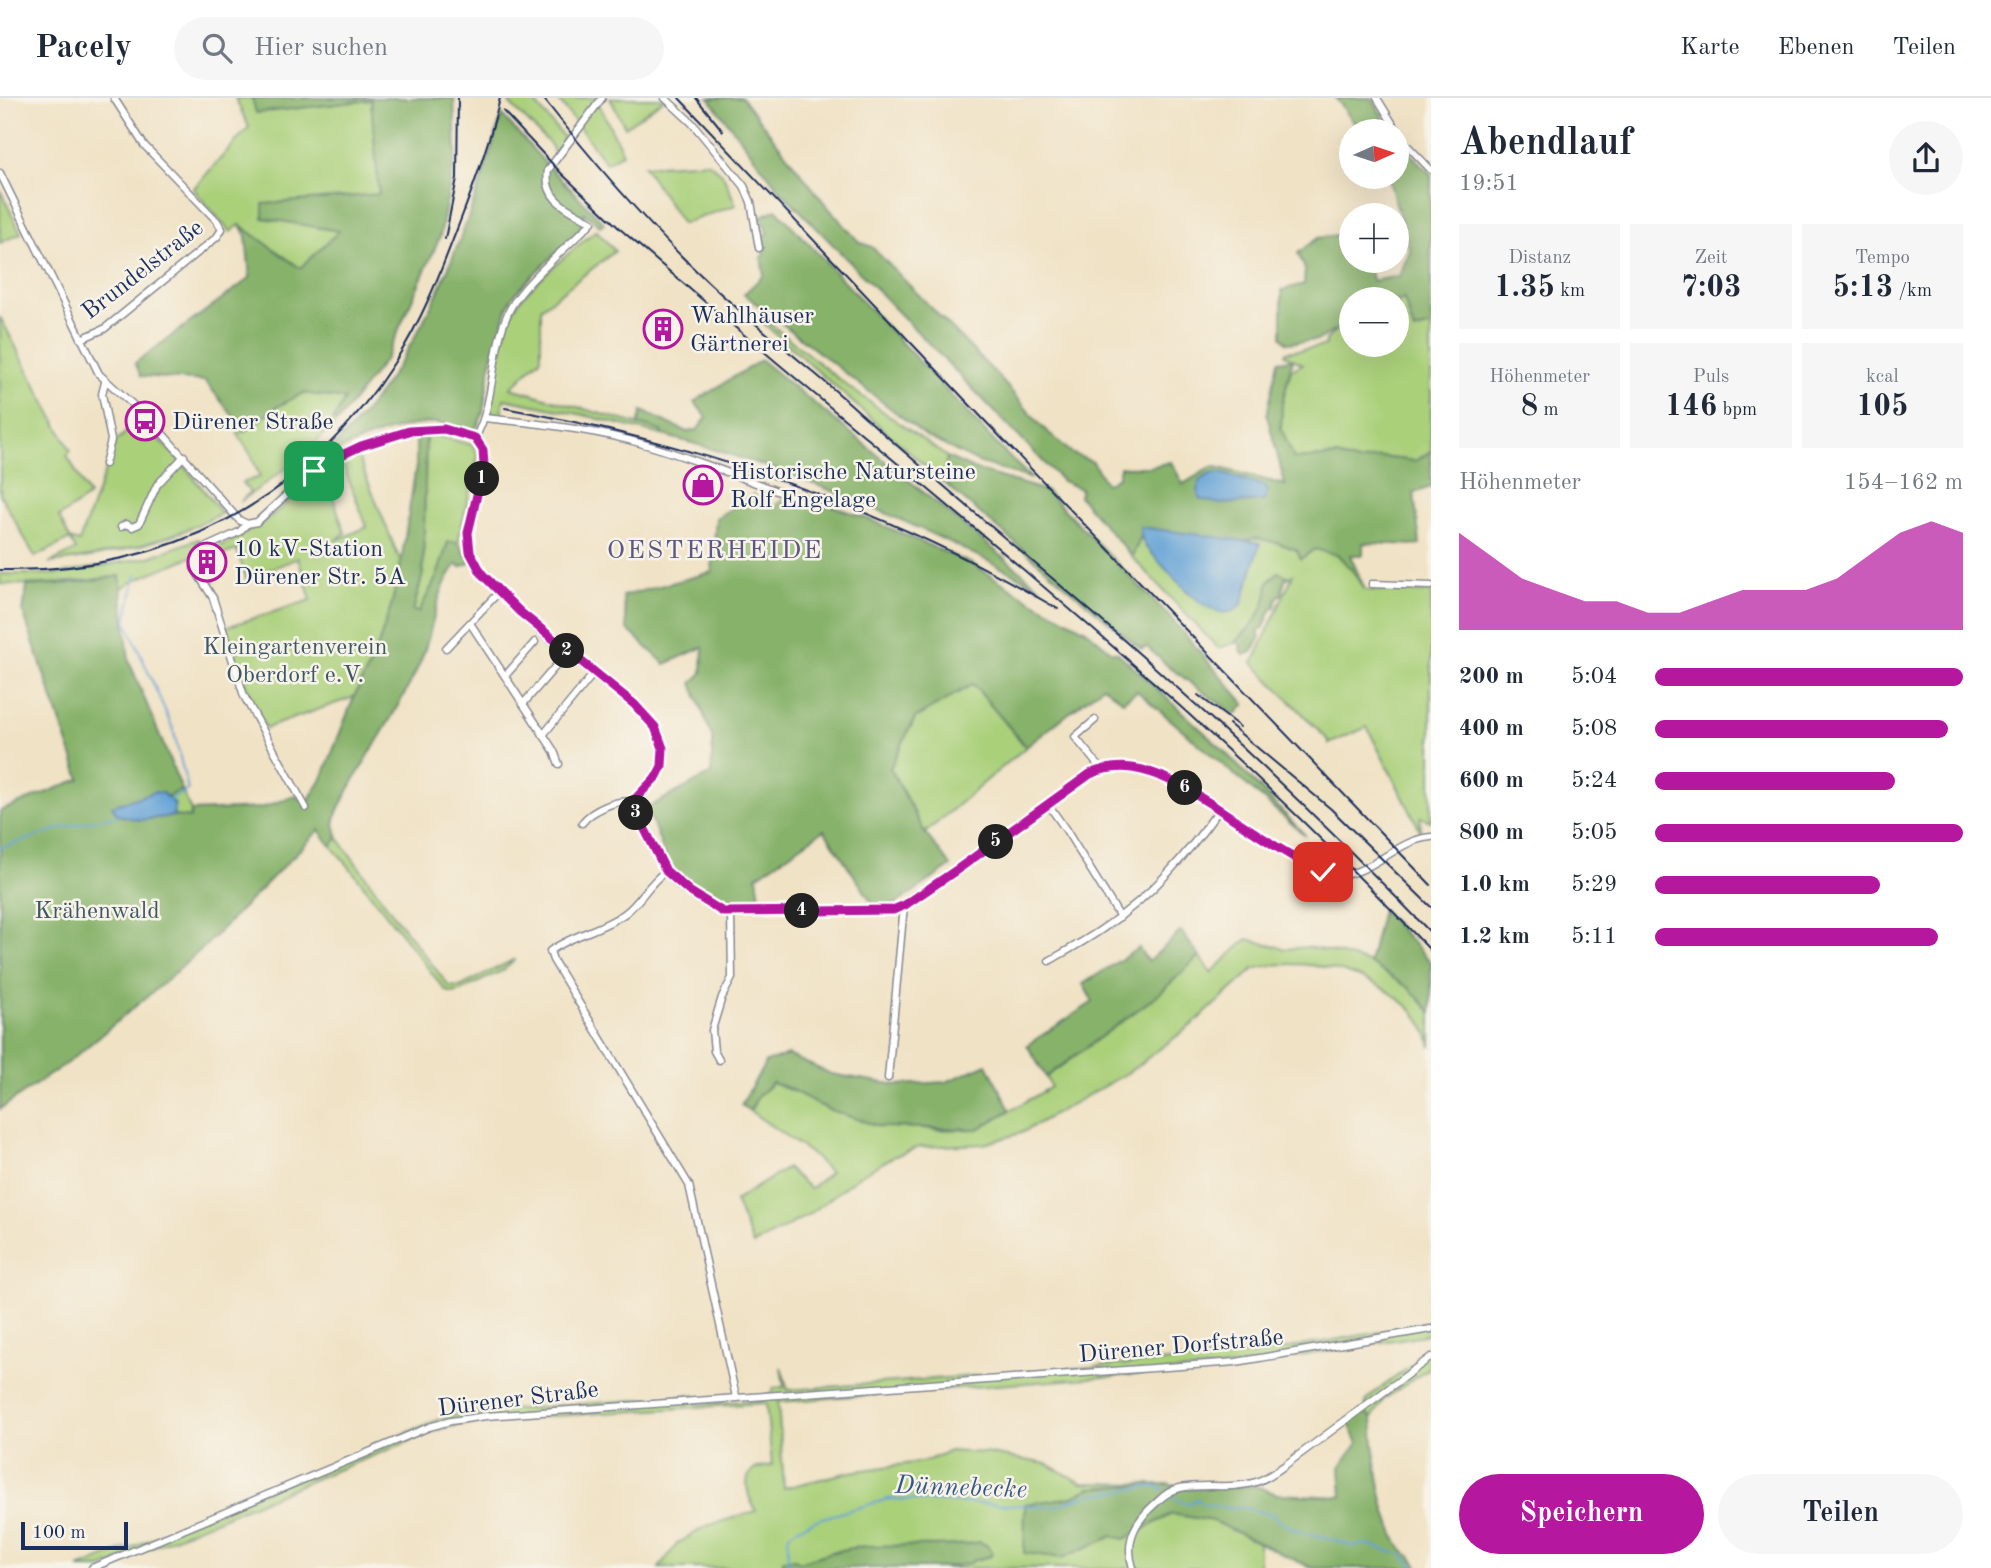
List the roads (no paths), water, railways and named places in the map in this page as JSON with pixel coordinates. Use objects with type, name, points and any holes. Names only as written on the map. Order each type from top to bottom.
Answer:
[{"type":"street","name":"Brundelstraße","points":[[81,340],[104,328],[217,237],[222,229],[218,221],[144,145],[114,98]]},
{"type":"street","points":[[475,438],[485,418],[494,365],[508,314],[519,295],[592,222],[555,200],[548,191],[546,181],[548,170],[602,98]]},
{"type":"street","points":[[665,98],[692,123],[744,186],[751,202],[759,248]]},
{"type":"street","points":[[1377,98],[1404,142],[1431,170]]},
{"type":"street","points":[[0,173],[96,369],[106,382],[153,422],[239,520],[247,524]]},
{"type":"street","points":[[105,464],[111,440],[102,394],[106,382]]},
{"type":"street","points":[[485,418],[562,427],[627,440],[782,493]]},
{"type":"street","points":[[306,807],[244,696],[213,598],[194,568],[195,559],[202,549],[239,532],[247,524],[257,522],[322,464],[398,433],[431,429],[460,432],[475,438],[483,450],[484,465],[468,543],[482,574],[542,631],[646,714],[663,748],[662,766],[634,803],[634,811],[666,871],[715,909],[731,912],[893,910],[905,905],[958,869],[1090,774],[1102,770],[1134,768],[1159,775],[1323,872],[1338,875],[1358,872],[1414,841],[1431,837]]},
{"type":"street","points":[[121,527],[126,524],[132,527],[139,524],[157,485],[184,456]]},
{"type":"street","points":[[1372,584],[1431,586]]},
{"type":"street","points":[[446,648],[499,592]]},
{"type":"street","points":[[470,622],[559,764]]},
{"type":"street","points":[[505,676],[542,631]]},
{"type":"street","points":[[523,704],[561,660]]},
{"type":"street","points":[[543,735],[594,673]]},
{"type":"street","points":[[1095,720],[1075,737],[1102,770]]},
{"type":"street","points":[[582,823],[588,815],[623,801],[634,803]]},
{"type":"street","points":[[1048,804],[1120,917]]},
{"type":"street","points":[[1049,961],[1120,917],[1158,884],[1189,852],[1220,810]]},
{"type":"street","points":[[666,871],[622,915],[550,951],[692,1194],[736,1397]]},
{"type":"street","points":[[888,1078],[905,905]]},
{"type":"street","points":[[719,1060],[714,1051],[712,1030],[722,997],[732,978],[731,912]]},
{"type":"street","name":"Dürener Dorfstraße","points":[[933,1385],[1236,1362],[1431,1329]]},
{"type":"street","points":[[1133,1568],[1129,1545],[1134,1529],[1163,1496],[1176,1488],[1244,1485],[1260,1481],[1431,1357]]},
{"type":"street","name":"Dürener Straße","points":[[92,1568],[429,1427],[452,1421],[486,1416],[736,1397],[933,1385]]},
{"type":"water","points":[[1220,473],[1265,486],[1268,491],[1264,501],[1220,504],[1200,499],[1199,481],[1211,474]]},
{"type":"water","points":[[1140,527],[1260,543],[1242,604],[1231,612],[1218,611],[1190,594],[1145,546]]},
{"type":"water","points":[[154,792],[162,793],[175,804],[173,816],[140,820],[118,815],[112,806]]},
{"type":"waterway","points":[[136,575],[126,621],[173,729],[188,790],[177,796]]},
{"type":"waterway","points":[[169,800],[175,797]]},
{"type":"waterway","points":[[0,848],[62,828],[117,815]]},
{"type":"waterway","name":"Dünnebecke","points":[[1089,1495],[1156,1486],[1164,1489]]},
{"type":"waterway","name":"Dünnebecke","points":[[788,1568],[790,1533],[819,1519],[888,1499],[1053,1507],[1085,1496]]},
{"type":"waterway","name":"Dünnebecke","points":[[1170,1496],[1188,1504],[1198,1499],[1202,1504],[1239,1507],[1273,1515],[1280,1522],[1303,1533],[1352,1546],[1366,1544],[1395,1553]]},
{"type":"waterway","name":"Dünnebecke","points":[[1401,1554],[1416,1568]]},
{"type":"railway","points":[[445,239],[457,178],[458,98]]},
{"type":"railway","points":[[0,570],[61,568],[119,559],[174,543],[225,520],[273,491],[317,455],[358,412],[394,363],[422,313],[471,193],[500,98]]},
{"type":"railway","points":[[543,98],[627,199],[696,271],[1186,696],[1335,836],[1431,933]]},
{"type":"railway","points":[[679,98],[1431,885]]},
{"type":"railway","points":[[696,98],[723,131]]},
{"type":"railway","points":[[503,111],[562,174],[619,228],[1057,598],[1200,724],[1318,836],[1431,951]]},
{"type":"railway","points":[[505,408],[650,440],[790,484],[859,510],[926,540],[1058,609]]},
{"type":"railway","points":[[1198,695],[1240,727]]},
{"type":"railway","points":[[1229,724],[1331,809],[1431,907]]},
{"type":"place","name":"Wahlhäuser Gärtnerei","points":[[663,329]]},
{"type":"place","name":"Dürener Straße","points":[[145,421]]},
{"type":"place","name":"Historische Natursteine Rolf Engelage","points":[[703,485]]},
{"type":"place","name":"10 kV-Station Dürener Str. 5A","points":[[207,562]]},
{"type":"district","name":"OESTERHEIDE","points":[[715,549]]},
{"type":"park label","name":"Kleingartenverein Oberdorf e.V.","points":[[295,660]]},
{"type":"park label","name":"Krähenwald","points":[[97,910]]}]
